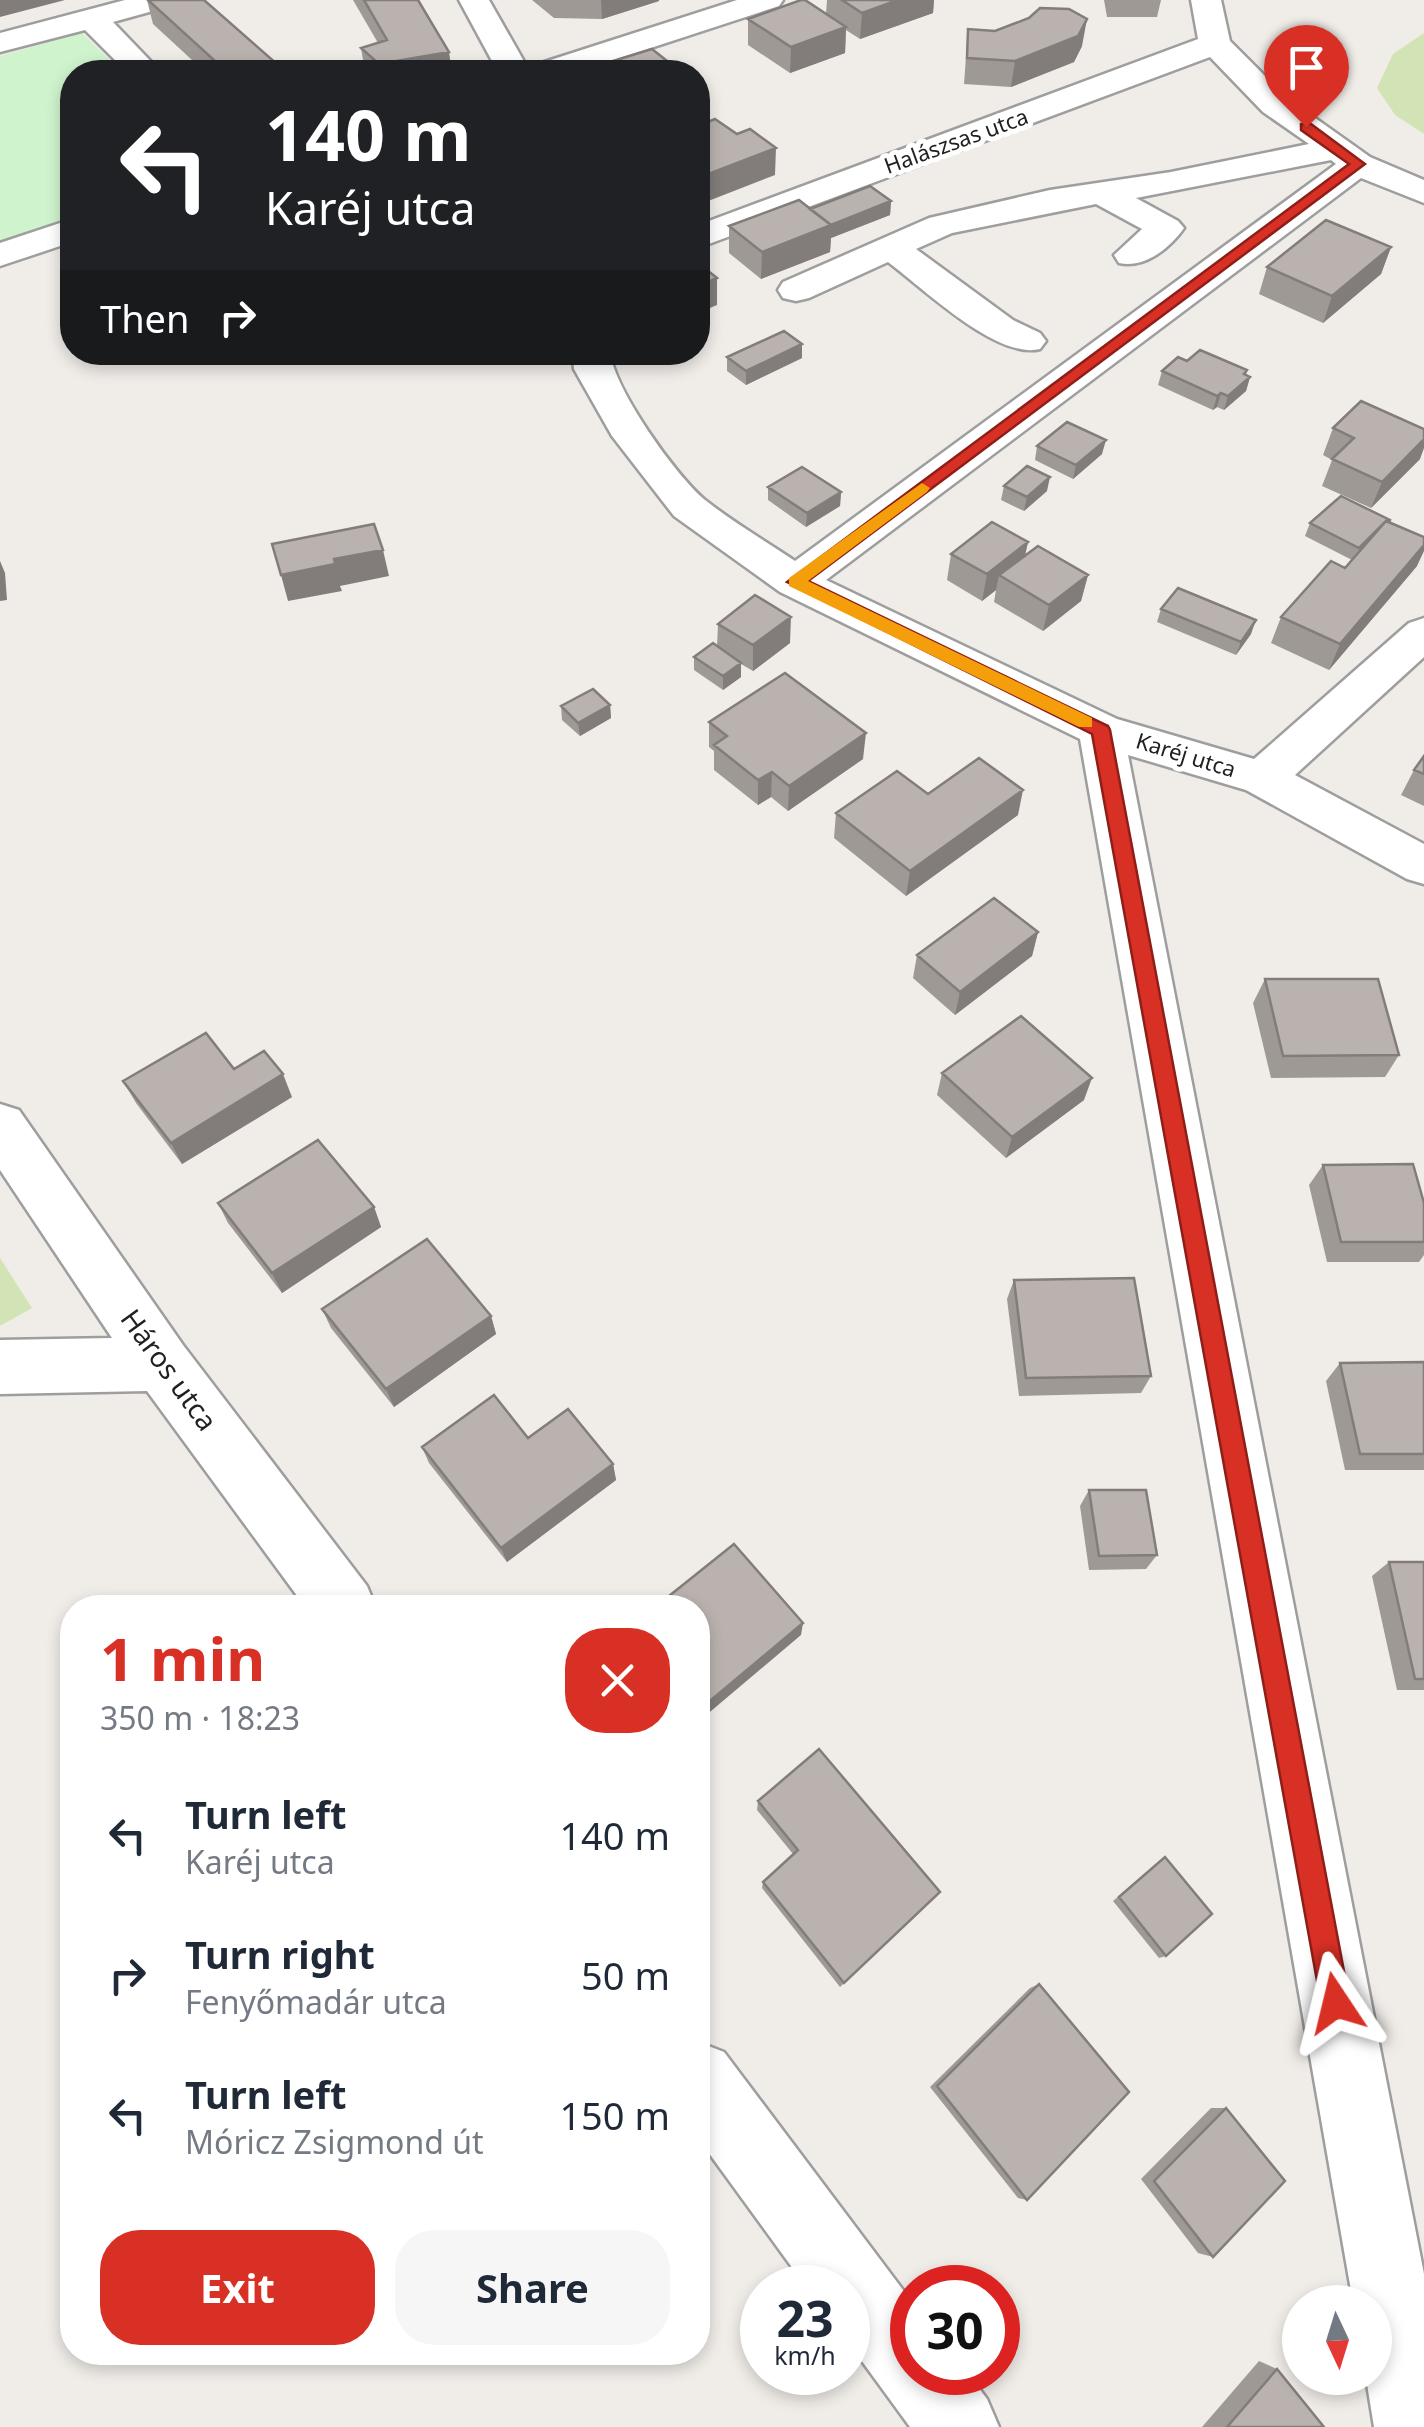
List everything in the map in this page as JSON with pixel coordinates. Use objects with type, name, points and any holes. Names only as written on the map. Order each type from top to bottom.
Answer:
[{"type":"street","points":[[0,43],[160,0]]},
{"type":"street","points":[[474,0],[507,60]]},
{"type":"street","points":[[583,60],[768,0]]},
{"type":"street","points":[[1206,0],[1215,44],[1275,105],[1347,156],[1424,193]]},
{"type":"street","points":[[91,18],[133,60]]},
{"type":"street","name":"Halászsas utca","points":[[710,233],[1215,44]]},
{"type":"street","points":[[796,290],[941,225],[1100,192],[1347,156]]},
{"type":"street","points":[[796,582],[1347,156]]},
{"type":"street","points":[[1100,192],[1166,228],[1132,255]]},
{"type":"street","points":[[946,196],[974,218]]},
{"type":"street","points":[[0,255],[60,234]]},
{"type":"street","points":[[892,248],[1000,328],[1027,341]]},
{"type":"street","name":"Karéj utca","points":[[593,365],[632,436],[688,507],[796,582],[1101,730],[1262,778],[1424,866]]},
{"type":"street","points":[[1262,778],[1424,634]]},
{"type":"street","points":[[1101,730],[1414,2427]]},
{"type":"street","name":"Háros utca","points":[[0,1126],[162,1364],[335,1595]]},
{"type":"street","points":[[0,1367],[162,1364]]},
{"type":"street","points":[[710,2094],[890,2335]]},
{"type":"street","points":[[935,2395],[959,2427]]},
{"type":"green space","points":[[82,33],[110,60],[60,60],[60,225],[0,245],[0,56]]},
{"type":"green space","points":[[1424,33],[1424,134],[1395,115],[1377,88],[1393,54]]},
{"type":"green space","points":[[0,1258],[32,1308],[0,1326]]},
{"type":"building","points":[[148,0],[204,0],[272,60],[214,60]]},
{"type":"building","points":[[364,0],[418,0],[449,52],[374,60],[361,48],[387,40]]},
{"type":"building","points":[[801,0],[846,27],[791,47],[748,19]]},
{"type":"building","points":[[842,0],[898,0],[862,13]]},
{"type":"building","points":[[1040,8],[1069,9],[1087,19],[1078,36],[1015,61],[967,58],[968,29],[995,31],[1029,18]]},
{"type":"building","points":[[652,49],[666,60],[616,60]]},
{"type":"building","points":[[715,119],[737,134],[750,129],[776,148],[710,173],[710,121]]},
{"type":"building","points":[[870,186],[891,201],[831,225],[810,209]]},
{"type":"building","points":[[799,200],[831,225],[762,252],[729,226]]},
{"type":"building","points":[[1326,220],[1391,247],[1332,296],[1267,267]]},
{"type":"building","points":[[784,331],[802,344],[746,371],[727,357]]},
{"type":"building","points":[[1200,350],[1247,370],[1244,374],[1250,377],[1228,396],[1217,396],[1162,371],[1178,357],[1187,361]]},
{"type":"building","points":[[1361,401],[1424,429],[1424,439],[1382,482],[1332,459],[1354,438],[1333,428]]},
{"type":"building","points":[[1067,422],[1106,440],[1076,465],[1037,446]]},
{"type":"building","points":[[1027,466],[1050,477],[1027,497],[1004,486]]},
{"type":"building","points":[[802,467],[841,492],[807,513],[768,487]]},
{"type":"building","points":[[1341,496],[1390,520],[1359,548],[1310,523]]},
{"type":"building","points":[[1386,521],[1424,537],[1424,545],[1340,644],[1281,617],[1331,561],[1345,568]]},
{"type":"building","points":[[992,522],[1028,542],[987,574],[951,554]]},
{"type":"building","points":[[374,524],[383,550],[281,575],[272,544]]},
{"type":"building","points":[[1038,546],[1088,575],[1049,605],[999,575]]},
{"type":"building","points":[[1178,588],[1256,620],[1241,642],[1161,609]]},
{"type":"building","points":[[755,595],[791,617],[753,645],[718,624]]},
{"type":"building","points":[[713,643],[741,663],[723,676],[694,657]]},
{"type":"building","points":[[785,673],[866,733],[789,786],[772,772],[758,780],[714,745],[727,736],[709,722]]},
{"type":"building","points":[[593,689],[610,705],[578,723],[561,706]]},
{"type":"building","points":[[1424,756],[1424,774],[1414,770]]},
{"type":"building","points":[[979,758],[1023,790],[910,871],[836,813],[897,771],[928,794]]},
{"type":"building","points":[[994,898],[1038,932],[960,992],[917,955]]},
{"type":"building","points":[[1265,979],[1378,979],[1399,1055],[1283,1056]]},
{"type":"building","points":[[1021,1016],[1092,1078],[1012,1137],[942,1073]]},
{"type":"building","points":[[206,1033],[234,1069],[264,1051],[283,1074],[171,1143],[123,1081]]},
{"type":"building","points":[[318,1140],[374,1207],[272,1273],[218,1203]]},
{"type":"building","points":[[1413,1164],[1424,1203],[1424,1242],[1341,1242],[1323,1165]]},
{"type":"building","points":[[427,1239],[491,1316],[386,1389],[322,1309]]},
{"type":"building","points":[[1134,1278],[1151,1376],[1026,1378],[1014,1280]]},
{"type":"building","points":[[1424,1362],[1424,1454],[1360,1454],[1340,1363]]},
{"type":"building","points":[[494,1395],[528,1438],[568,1409],[613,1464],[501,1548],[422,1447]]},
{"type":"building","points":[[1089,1490],[1146,1490],[1157,1555],[1099,1556]]},
{"type":"building","points":[[734,1544],[803,1623],[710,1701],[710,1595],[670,1595]]},
{"type":"building","points":[[1389,1562],[1424,1562],[1424,1679],[1415,1679]]},
{"type":"building","points":[[819,1749],[940,1892],[844,1983],[763,1882],[798,1850],[758,1801]]},
{"type":"building","points":[[1165,1857],[1212,1914],[1166,1956],[1119,1897]]},
{"type":"building","points":[[1039,1984],[1129,2092],[1027,2200],[937,2086]]},
{"type":"building","points":[[1226,2108],[1285,2181],[1213,2257],[1154,2181]]},
{"type":"building","points":[[1277,2369],[1282,2375],[1282,2395],[1298,2395],[1324,2427],[1227,2427]]},
{"type":"slow traffic","points":[[922,488],[796,582],[1086,723]]},
{"type":"route","points":[[1306,127],[1358,164],[796,582],[1101,730],[1336,2003]]}]
